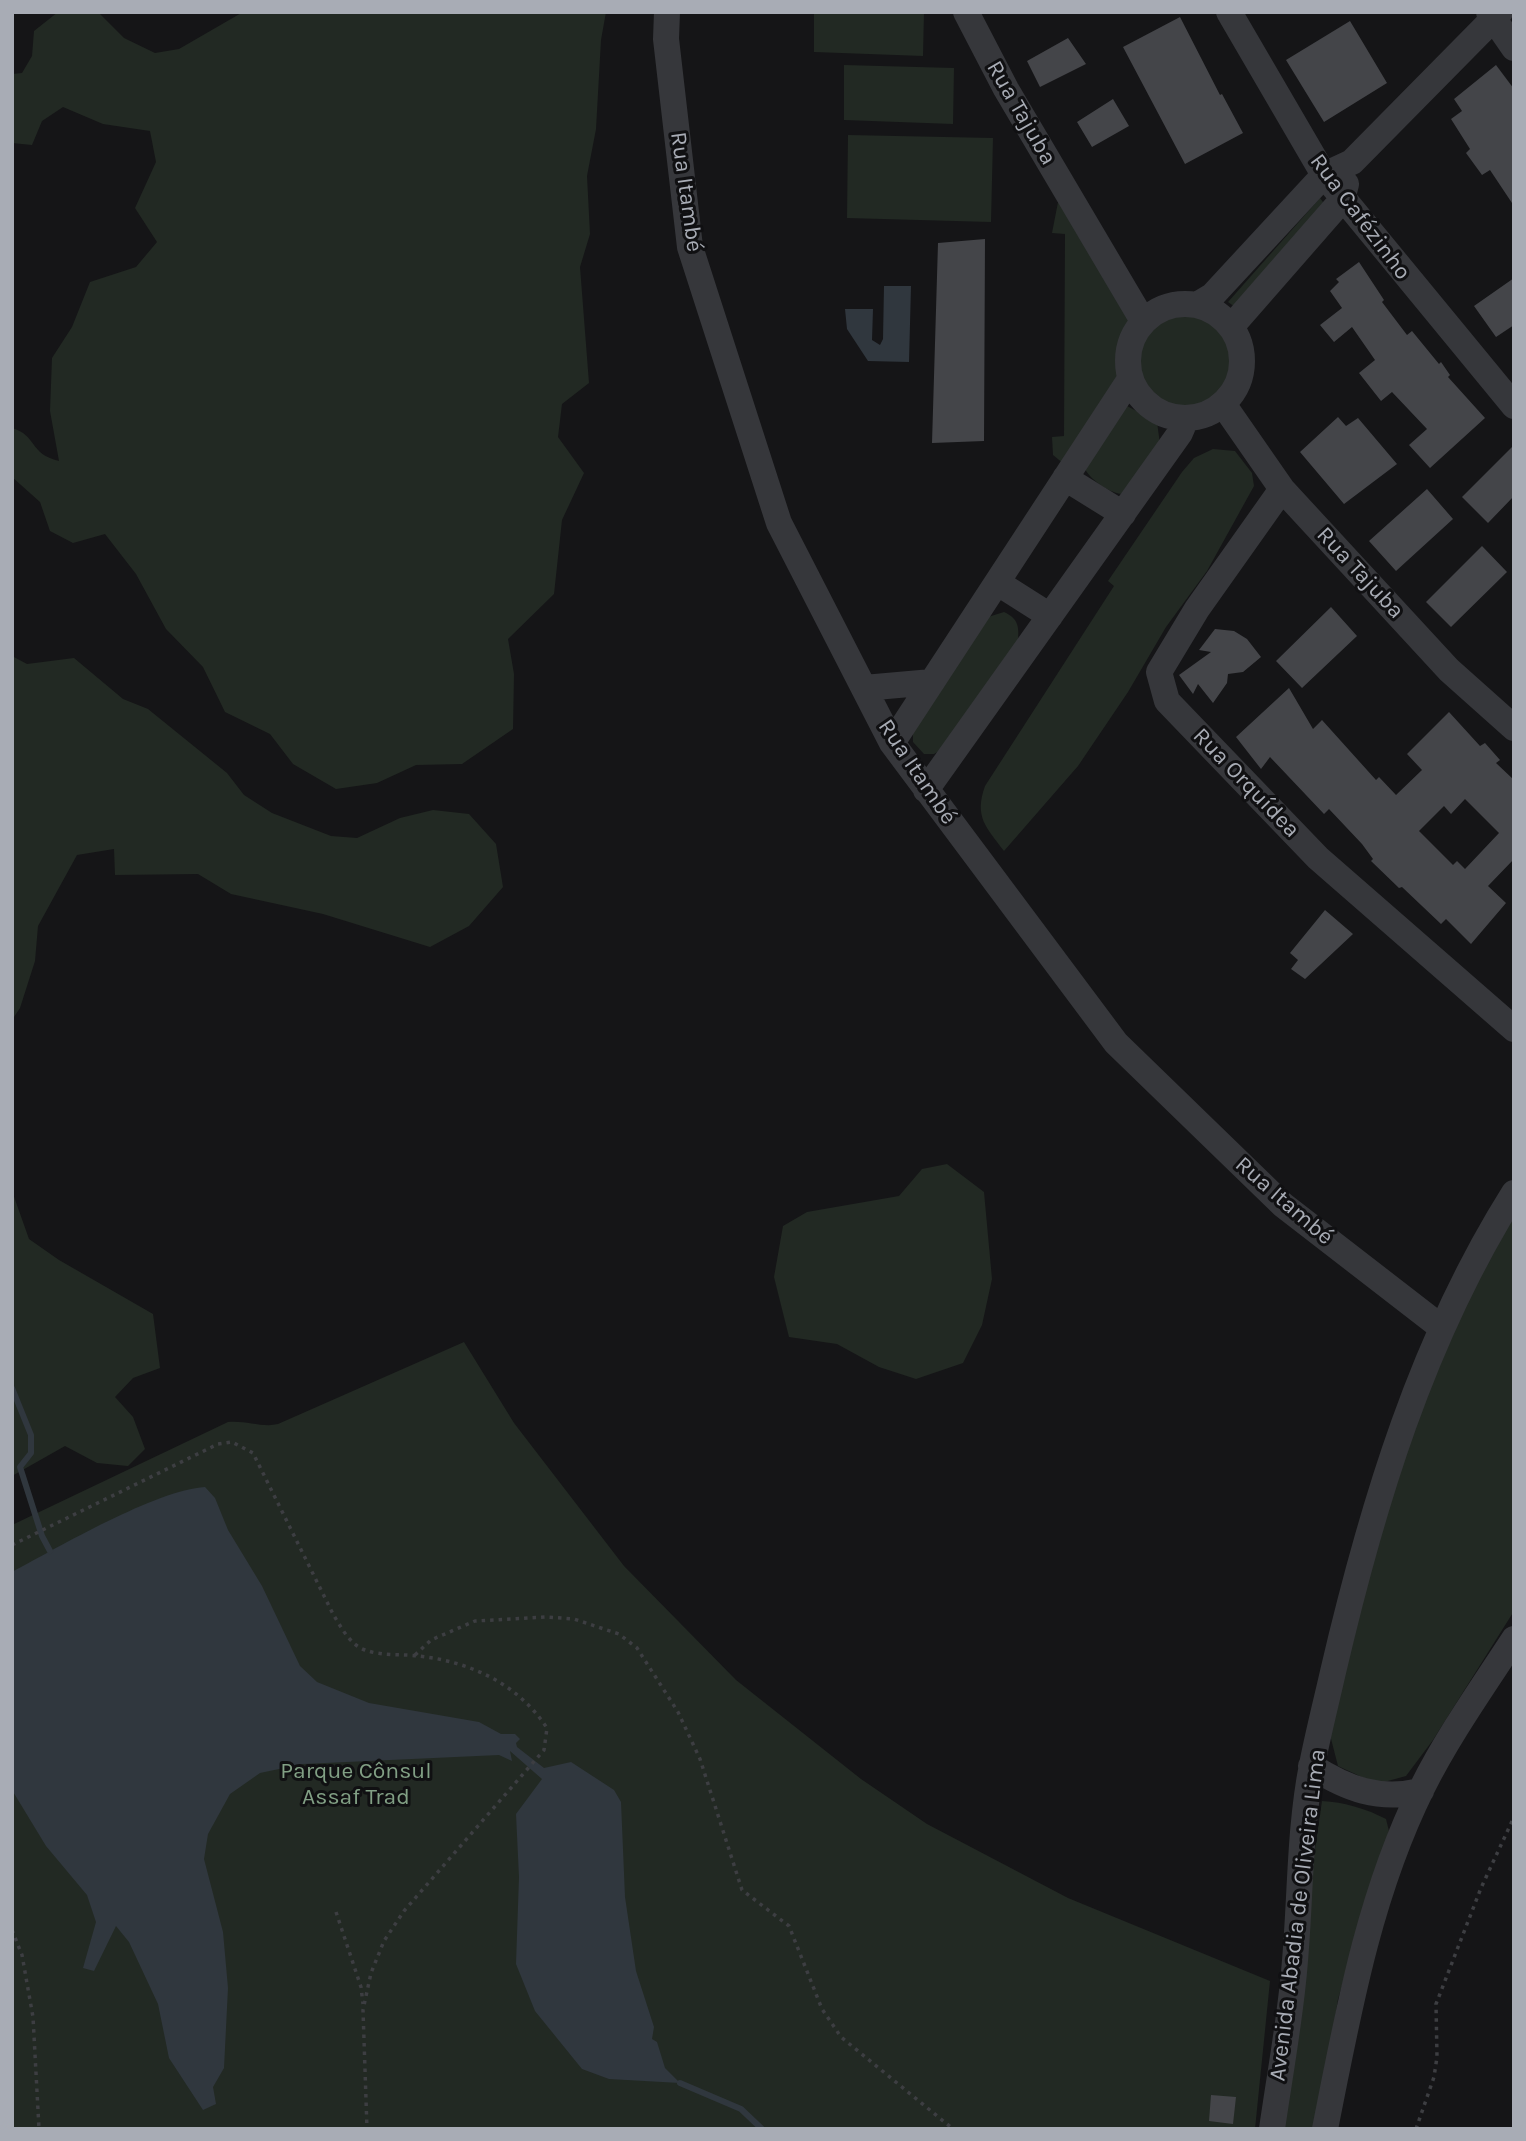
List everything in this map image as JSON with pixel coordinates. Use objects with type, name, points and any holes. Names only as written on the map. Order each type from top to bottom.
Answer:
[{"type":"street","name":"Rua Itambé","points":[[667,12],[666,39],[690,247],[779,523],[892,743],[1116,1043],[1283,1205],[1442,1328]]},
{"type":"street","name":"Rua Tajuba","points":[[965,12],[1006,89],[1143,321]]},
{"type":"street","name":"Rua Cafézinho","points":[[1229,12],[1324,176],[1514,406]]},
{"type":"street","points":[[1197,305],[1212,296],[1324,176],[1352,162],[1494,15],[1514,48]]},
{"type":"street","points":[[1231,327],[1342,200],[1352,162]]},
{"type":"street","points":[[1197,305],[1210,309],[1231,327],[1239,342],[1241,367],[1234,391],[1212,412],[1186,419],[1168,416],[1151,408],[1139,396],[1130,379],[1128,349],[1143,321],[1168,307],[1197,305]]},
{"type":"street","points":[[892,743],[1130,379]]},
{"type":"street","name":"Rua Tajuba","points":[[1223,404],[1282,489],[1450,670],[1514,728]]},
{"type":"street","points":[[926,790],[1180,433],[1186,419]]},
{"type":"street","points":[[1065,478],[1123,514]]},
{"type":"street","name":"Rua Orquídea","points":[[1282,489],[1197,608],[1159,672],[1167,701],[1318,858],[1514,1029]]},
{"type":"street","points":[[998,583],[1051,616]]},
{"type":"street","points":[[864,688],[932,682]]},
{"type":"street","name":"Avenida Abadia de Oliveira Lima","points":[[1272,2129],[1293,1981],[1302,1845],[1311,1766],[1355,1577],[1385,1474],[1442,1328],[1514,1193]]},
{"type":"street","points":[[1325,2129],[1355,1980],[1381,1889],[1421,1791],[1445,1747],[1514,1639]]},
{"type":"street","points":[[1311,1766],[1336,1782],[1365,1793],[1396,1796],[1421,1791]]},
{"type":"path","points":[[12,1545],[218,1444],[243,1445],[253,1453],[333,1614],[348,1637],[364,1650],[446,1659],[507,1686],[531,1705],[547,1728],[548,1740],[538,1758],[404,1911],[384,1941],[371,1973],[363,2010]]},
{"type":"path","points":[[415,1655],[431,1640],[475,1621],[546,1617],[574,1619],[619,1634],[637,1648],[678,1712],[700,1759],[741,1890],[789,1926],[822,2009],[841,2037],[953,2129]]},
{"type":"path","points":[[1416,2129],[1434,2077],[1437,2057],[1436,2004],[1481,1888],[1514,1817]]},
{"type":"path","points":[[337,1912],[361,1987],[367,2129]]},
{"type":"path","points":[[12,1930],[22,1955],[33,2017],[38,2129]]},
{"type":"green space","points":[[58,12],[99,13],[124,38],[155,53],[179,49],[243,12],[606,12],[601,40],[596,129],[587,176],[590,234],[580,267],[589,383],[562,404],[558,437],[584,473],[562,520],[554,594],[508,639],[514,674],[513,729],[462,764],[416,765],[377,783],[336,789],[293,764],[270,734],[225,712],[203,667],[166,629],[136,574],[105,534],[73,543],[50,531],[40,502],[12,477],[12,428],[26,435],[43,454],[59,461],[50,411],[52,358],[72,327],[90,282],[136,267],[157,242],[135,208],[156,162],[150,131],[103,124],[63,107],[42,121],[32,145],[12,143],[12,74],[22,73],[32,56],[34,31]]},
{"type":"green space","points":[[814,12],[924,12],[923,56],[814,52]]},
{"type":"green space","points":[[844,65],[954,68],[953,124],[844,120]]},
{"type":"green space","points":[[848,135],[993,138],[991,222],[847,218]]},
{"type":"green space","points":[[1060,192],[1132,324],[1121,342],[1120,380],[1064,464],[1053,455],[1052,437],[1064,436],[1065,234],[1052,233]]},
{"type":"green space","points":[[1320,198],[1326,206],[1235,307],[1228,302]]},
{"type":"green space","points":[[1175,312],[1195,312],[1220,326],[1231,342],[1234,361],[1231,380],[1220,396],[1195,410],[1175,410],[1158,402],[1144,388],[1136,371],[1136,351],[1144,334],[1158,320]]},
{"type":"green space","points":[[1127,406],[1157,422],[1160,444],[1121,494],[1100,484],[1084,467]]},
{"type":"green space","points":[[1213,449],[1235,451],[1252,473],[1254,486],[1207,571],[1166,627],[1128,692],[1078,766],[1004,851],[987,828],[981,814],[985,786],[1114,586],[1108,581],[1182,472],[1194,458]]},
{"type":"green space","points":[[1004,612],[1017,624],[1018,642],[941,750],[934,754],[924,754],[913,742],[913,728],[988,617]]},
{"type":"green space","points":[[12,656],[27,664],[74,658],[123,699],[148,709],[227,773],[244,795],[272,813],[331,836],[357,838],[400,818],[433,810],[469,814],[496,844],[503,887],[469,926],[430,947],[323,914],[231,894],[198,874],[115,875],[114,849],[77,855],[38,926],[35,961],[20,1008],[12,1020]]},
{"type":"green space","points":[[947,1164],[984,1192],[992,1279],[982,1325],[963,1363],[916,1379],[879,1367],[837,1344],[789,1337],[774,1277],[783,1226],[807,1212],[899,1196],[922,1169]]},
{"type":"green space","points":[[12,1191],[29,1239],[59,1260],[153,1314],[160,1368],[133,1378],[115,1397],[133,1417],[145,1449],[128,1466],[97,1463],[65,1446],[12,1476]]},
{"type":"green space","points":[[1514,1210],[1514,1611],[1433,1740],[1406,1776],[1377,1784],[1338,1766],[1329,1731],[1335,1674],[1424,1378]]},
{"type":"green space","name":"Parque Cônsul Assaf Trad","points":[[464,1342],[514,1423],[624,1566],[736,1680],[861,1779],[927,1824],[1068,1898],[1270,1981],[1255,2129],[12,2129],[12,1525],[228,1422],[278,1424]]},
{"type":"green space","points":[[1322,1801],[1347,1804],[1379,1815],[1386,1819],[1389,1831],[1338,1999],[1318,2129],[1274,2129]]},
{"type":"shaded area","points":[[884,286],[911,286],[909,362],[868,361],[847,329],[845,309],[873,309],[872,340],[880,345],[883,339]]},
{"type":"shaded area","points":[[205,1487],[215,1498],[228,1530],[262,1586],[300,1666],[317,1682],[369,1703],[479,1722],[501,1734],[515,1734],[520,1739],[516,1743],[517,1747],[544,1768],[571,1762],[614,1790],[621,1802],[625,1897],[636,1971],[654,2027],[652,2039],[657,2042],[665,2068],[680,2083],[609,2079],[582,2069],[535,2011],[516,1964],[519,1877],[516,1814],[542,1779],[510,1751],[512,1761],[499,1755],[303,1764],[260,1773],[230,1794],[208,1834],[204,1859],[223,1932],[228,1988],[224,2068],[213,2087],[216,2104],[203,2110],[169,2058],[158,2004],[129,1942],[116,1926],[94,1971],[83,1968],[96,1922],[87,1895],[46,1846],[12,1790],[12,1572],[135,1509],[185,1490]]},
{"type":"building","points":[[1180,17],[1243,133],[1185,164],[1123,47]]},
{"type":"building","points":[[1350,21],[1387,83],[1324,122],[1286,60]]},
{"type":"building","points":[[1068,38],[1086,64],[1040,87],[1027,61]]},
{"type":"building","points":[[1496,65],[1514,89],[1514,206],[1490,170],[1482,175],[1466,153],[1470,149],[1451,119],[1462,111],[1454,99]]},
{"type":"building","points":[[1113,99],[1129,126],[1092,147],[1077,122]]},
{"type":"building","points":[[985,239],[984,441],[932,443],[938,243]]},
{"type":"building","points":[[1359,262],[1384,300],[1382,302],[1407,335],[1412,331],[1439,364],[1441,362],[1450,375],[1448,377],[1485,418],[1430,468],[1409,445],[1427,429],[1392,392],[1381,401],[1359,373],[1375,360],[1352,327],[1334,342],[1320,325],[1342,308],[1330,291],[1339,282],[1336,279]]},
{"type":"building","points":[[1514,278],[1514,325],[1496,337],[1474,306]]},
{"type":"building","points":[[1338,417],[1346,426],[1358,418],[1397,464],[1344,504],[1300,452]]},
{"type":"building","points":[[1514,445],[1514,496],[1488,523],[1462,497]]},
{"type":"building","points":[[1427,489],[1453,519],[1396,571],[1369,541]]},
{"type":"building","points":[[1482,546],[1507,572],[1451,627],[1426,602]]},
{"type":"building","points":[[1331,607],[1357,636],[1302,688],[1276,661]]},
{"type":"building","points":[[1215,629],[1234,631],[1247,639],[1261,657],[1243,672],[1228,674],[1227,683],[1213,703],[1198,684],[1193,694],[1179,675],[1211,652],[1199,650]]},
{"type":"building","points":[[1289,688],[1313,729],[1322,720],[1376,780],[1379,777],[1396,795],[1422,770],[1407,754],[1449,712],[1480,746],[1485,743],[1500,760],[1496,763],[1514,780],[1514,859],[1488,886],[1506,903],[1471,944],[1446,919],[1441,924],[1402,887],[1399,888],[1371,861],[1373,859],[1362,844],[1329,809],[1324,814],[1270,757],[1261,769],[1236,737]],"holes":[[[1465,799],[1499,833],[1465,869],[1457,861],[1453,865],[1419,831],[1444,806],[1451,814]]]},
{"type":"building","points":[[1325,910],[1353,934],[1305,979],[1291,969],[1298,960],[1290,953]]},
{"type":"building","points":[[1211,2095],[1236,2097],[1233,2124],[1209,2121]]},
{"type":"waterway","points":[[12,1388],[31,1435],[31,1453],[20,1467],[42,1536],[50,1551]]},
{"type":"waterway","points":[[680,2083],[741,2109],[762,2129]]}]
